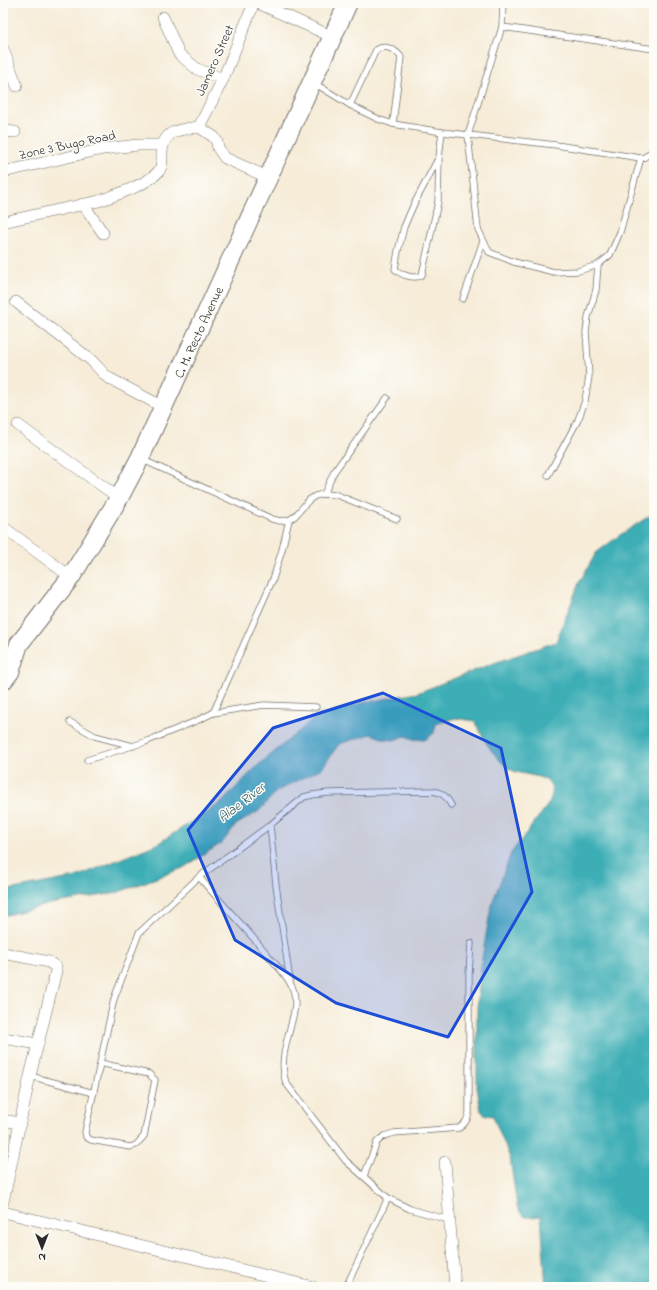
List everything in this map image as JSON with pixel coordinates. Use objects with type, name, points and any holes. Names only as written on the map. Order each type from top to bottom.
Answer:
[{"type":"highway","name":"C. M. Recto Avenue","points":[[3,654],[18,644],[71,577],[119,498],[140,458],[348,3]]},
{"type":"highway","name":"C. M. Recto Avenue","points":[[3,681],[10,672],[18,644]]},
{"type":"street","name":"Jamero Street","points":[[199,127],[223,79],[254,3]]},
{"type":"street","points":[[258,3],[333,37]]},
{"type":"street","points":[[164,17],[179,54],[197,69],[223,79]]},
{"type":"street","points":[[3,49],[17,86]]},
{"type":"street","points":[[3,222],[112,196],[146,181],[161,168],[161,145],[171,134],[179,130],[199,127],[214,137],[218,148],[226,158],[269,178]]},
{"type":"street","points":[[3,131],[15,132]]},
{"type":"street","name":"Zone 3 Bugo Road","points":[[3,172],[103,149],[138,145],[161,145]]},
{"type":"street","points":[[83,204],[103,233]]},
{"type":"street","points":[[16,302],[92,360],[107,377],[163,407]]},
{"type":"street","points":[[18,425],[119,498]]},
{"type":"street","points":[[3,527],[71,577]]},
{"type":"street","points":[[3,953],[49,962],[56,966],[19,1123],[3,1202]]},
{"type":"street","points":[[3,1038],[38,1044]]},
{"type":"street","points":[[3,1120],[19,1123]]},
{"type":"street","points":[[445,1162],[455,1287]]},
{"type":"street","points":[[3,1212],[313,1287]]},
{"type":"lane","points":[[503,3],[502,27],[468,135],[478,229],[489,252],[514,262],[554,272],[578,270],[598,265],[610,255],[620,232],[641,158]]},
{"type":"lane","points":[[502,27],[654,49]]},
{"type":"lane","points":[[350,105],[376,50],[379,48],[389,48],[397,52],[401,57],[393,124]]},
{"type":"lane","points":[[312,82],[350,105],[378,119],[393,124],[442,132],[556,145],[641,158],[646,157],[654,149]]},
{"type":"lane","points":[[439,157],[413,206],[404,227],[395,269],[400,274],[417,277],[422,275],[438,202],[439,157],[442,132]]},
{"type":"lane","points":[[463,299],[483,241]]},
{"type":"lane","points":[[548,475],[578,420],[585,401],[589,376],[586,332],[588,317],[596,290],[598,265]]},
{"type":"lane","points":[[324,494],[334,472],[387,398]]},
{"type":"lane","points":[[140,458],[272,519],[280,521],[289,520],[295,516],[309,500],[315,496],[324,494],[337,495],[397,519]]},
{"type":"lane","points":[[213,712],[273,579],[289,520]]},
{"type":"lane","points":[[87,760],[133,746],[174,730],[213,712],[264,705],[316,707]]},
{"type":"lane","points":[[70,722],[95,736],[133,746]]},
{"type":"lane","points":[[100,1063],[149,1074],[155,1080],[144,1136],[136,1145],[130,1147],[92,1140],[86,1137],[85,1132],[94,1093],[100,1063],[114,999],[139,933],[199,877],[270,825],[304,797],[312,794],[328,793],[433,791],[442,793],[447,797],[451,804]]},
{"type":"lane","points":[[270,825],[276,885],[290,982],[295,995],[295,1005],[283,1058],[282,1072],[286,1083],[346,1161],[388,1198],[410,1209],[450,1220]]},
{"type":"lane","points":[[199,877],[290,982]]},
{"type":"lane","points":[[364,1176],[377,1142],[384,1136],[401,1132],[458,1128],[464,1125],[467,1120],[469,1106],[469,973],[471,943]]},
{"type":"lane","points":[[30,1076],[94,1093]]},
{"type":"lane","points":[[346,1287],[388,1198]]},
{"type":"highlighted area","points":[[383,693],[501,748],[532,892],[448,1037],[336,1003],[235,940],[188,830],[273,728]]},
{"type":"water","name":"Alae River","points":[[654,513],[654,1287],[546,1287],[541,1216],[526,1217],[519,1211],[510,1158],[493,1116],[486,1115],[481,1111],[477,1088],[477,1008],[482,958],[491,906],[511,853],[550,802],[552,792],[551,785],[546,780],[515,771],[502,763],[488,746],[475,721],[455,718],[436,724],[434,733],[425,740],[413,739],[405,736],[394,740],[384,739],[371,734],[339,744],[322,768],[276,792],[259,811],[236,825],[222,843],[183,868],[116,893],[50,904],[3,916],[3,891],[76,877],[157,844],[221,803],[256,767],[318,715],[361,703],[417,693],[494,663],[556,642],[579,583],[596,553]]}]
